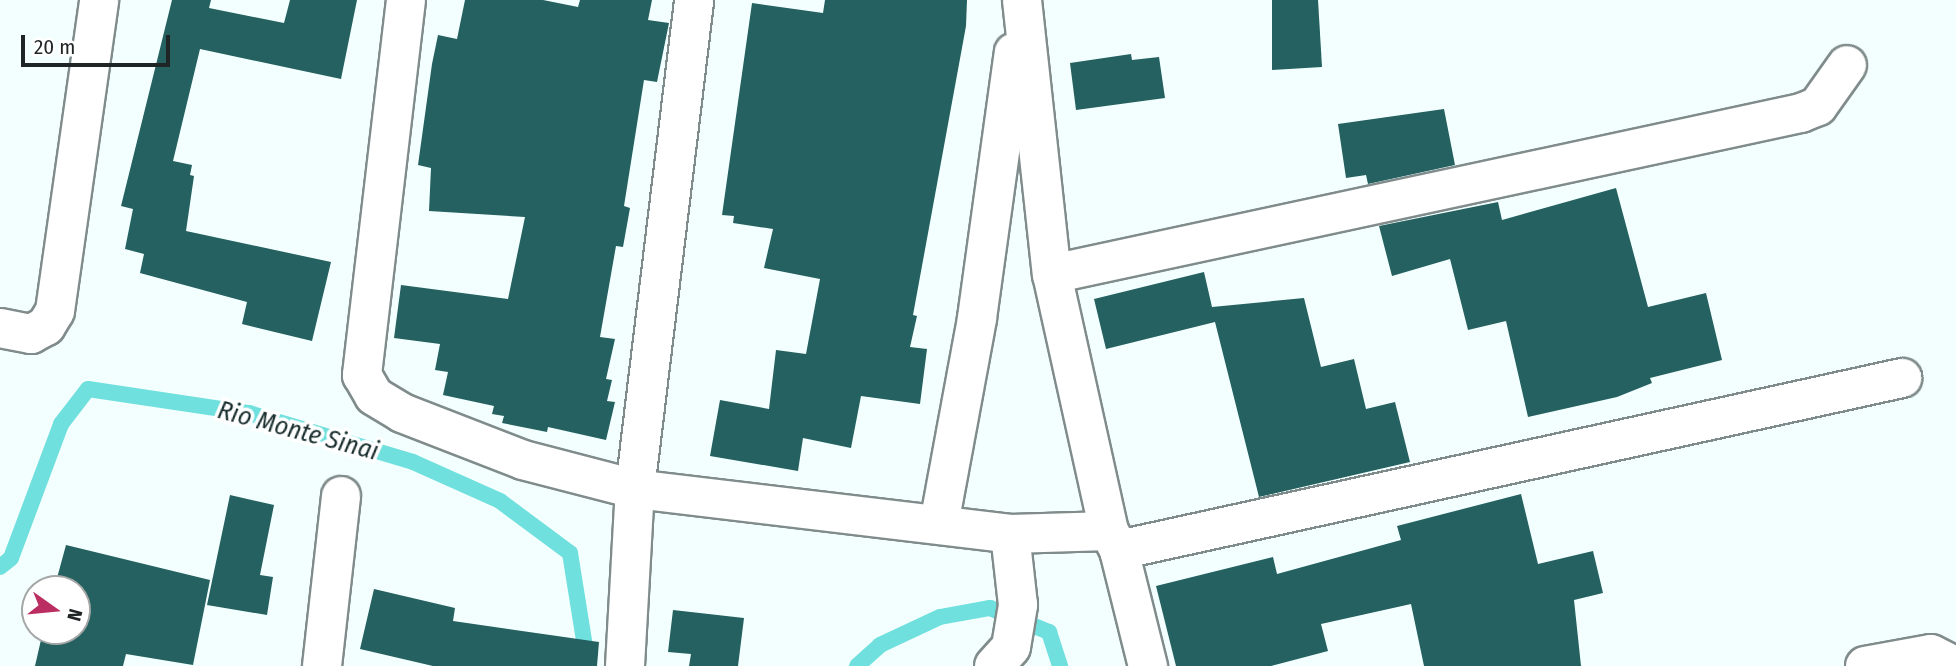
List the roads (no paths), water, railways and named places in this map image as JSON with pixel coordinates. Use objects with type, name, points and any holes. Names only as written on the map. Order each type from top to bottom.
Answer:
[{"type":"street","points":[[0,328],[31,334],[46,326],[55,311],[99,0]]},
{"type":"street","points":[[406,0],[362,375],[374,396],[402,413],[523,460],[635,489],[1010,534],[1114,541],[1902,378]]},
{"type":"street","points":[[625,666],[635,489],[694,0]]},
{"type":"street","points":[[939,524],[976,318],[1022,0]]},
{"type":"street","points":[[1022,0],[1052,274],[1114,541],[1148,666]]},
{"type":"street","points":[[1052,274],[1801,113],[1818,106],[1847,65]]},
{"type":"street","points":[[322,666],[341,496]]},
{"type":"street","points":[[1003,657],[1018,605],[1010,534]]},
{"type":"street","points":[[1865,666],[1931,653],[1955,666]]},
{"type":"waterway","name":"Rio Monte Sinai","points":[[0,567],[11,558],[61,424],[88,389],[249,413],[413,462],[500,501],[570,553],[588,666]]},
{"type":"waterway","name":"Rio Monte Sinai","points":[[857,666],[880,645],[940,617],[990,608],[1049,632],[1060,666]]}]
